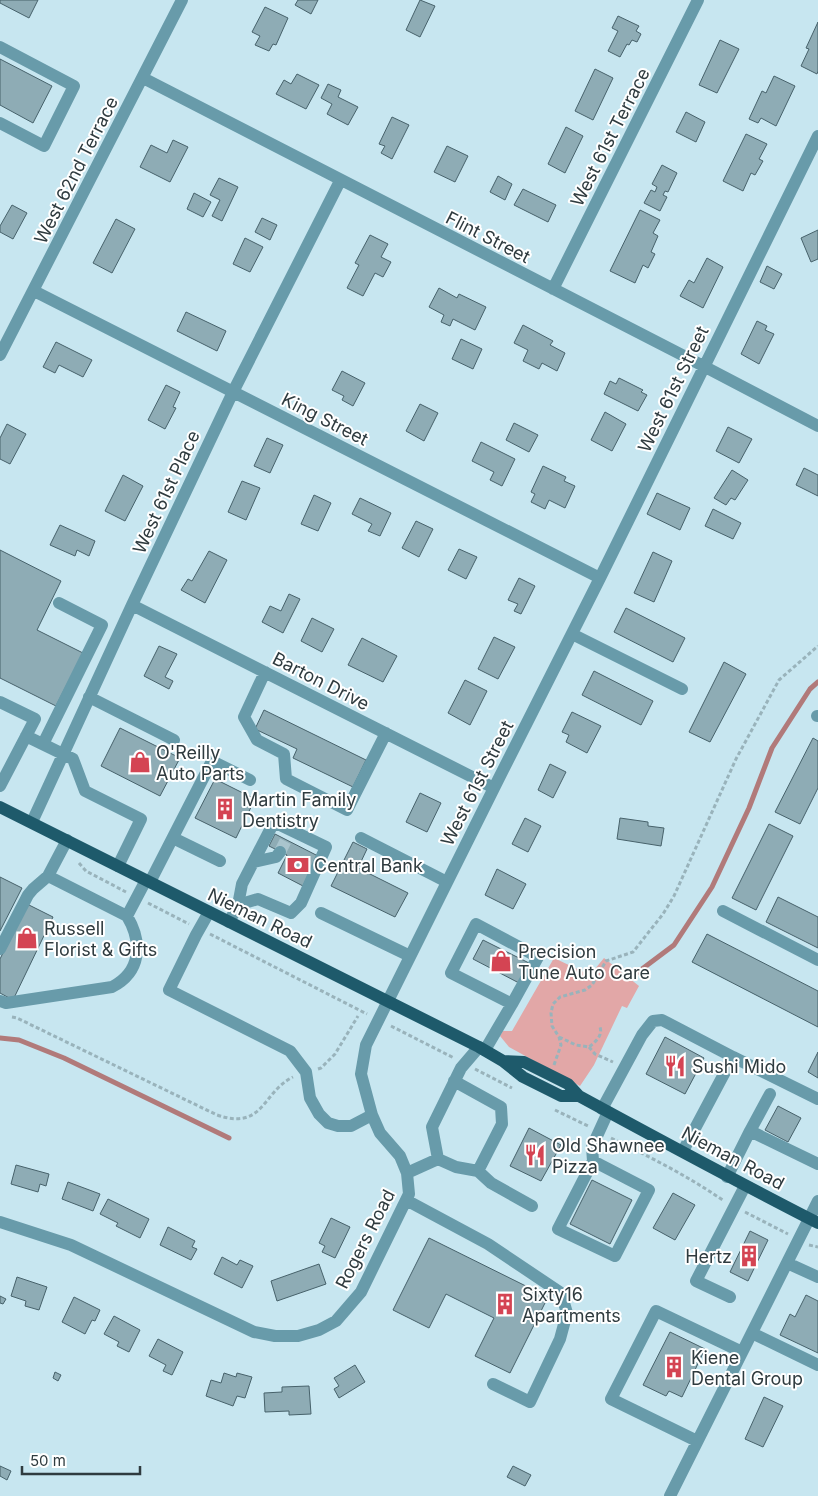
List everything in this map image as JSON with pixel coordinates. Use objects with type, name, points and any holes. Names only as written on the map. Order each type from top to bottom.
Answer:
[{"type":"main road","name":"Nieman Road","points":[[0,806],[482,1049],[503,1060],[523,1077],[561,1096],[579,1096],[683,1151],[727,1177],[814,1221]]},
{"type":"street","name":"West 62nd Terrace","points":[[0,355],[182,0]]},
{"type":"street","name":"West 61st Terrace","points":[[553,289],[698,0]]},
{"type":"street","points":[[0,47],[74,86],[44,146],[0,123]]},
{"type":"street","name":"Flint Street","points":[[142,78],[818,426]]},
{"type":"street","name":"West 61st Street","points":[[388,1002],[818,136]]},
{"type":"street","points":[[806,160],[818,166]]},
{"type":"street","name":"West 61st Place","points":[[32,822],[233,392],[340,181]]},
{"type":"street","name":"King Street","points":[[34,291],[600,578]]},
{"type":"street","points":[[43,744],[102,625],[59,603]]},
{"type":"street","name":"Barton Drive","points":[[132,605],[494,788]]},
{"type":"street","points":[[572,634],[682,688]]},
{"type":"street","points":[[265,672],[244,717],[257,740],[284,754],[286,779],[347,810],[386,733]]},
{"type":"street","points":[[90,697],[174,740]]},
{"type":"street","points":[[0,702],[35,719],[0,786]]},
{"type":"street","points":[[26,736],[74,759],[85,791],[142,819],[118,866]]},
{"type":"street","points":[[127,916],[173,838],[212,761],[250,780]]},
{"type":"street","points":[[229,922],[238,905],[242,884],[274,822],[291,836],[326,847],[301,903],[291,913],[258,899],[238,905]]},
{"type":"street","points":[[173,838],[220,861]]},
{"type":"street","points":[[361,838],[447,882]]},
{"type":"street","points":[[0,949],[28,895],[33,888],[48,876],[67,840]]},
{"type":"street","points":[[254,862],[276,857],[280,852]]},
{"type":"street","points":[[0,1001],[6,1003],[112,986],[121,982],[127,976],[138,952],[137,937],[127,916],[48,876]]},
{"type":"street","points":[[209,912],[169,990],[290,1050],[306,1072],[310,1098],[319,1114],[328,1123],[338,1126],[351,1126],[372,1115]]},
{"type":"street","points":[[723,912],[818,960]]},
{"type":"street","points":[[321,913],[410,956]]},
{"type":"street","points":[[438,1159],[432,1127],[454,1081],[461,1068],[482,1049],[512,1004],[538,957],[476,924],[451,973],[512,1004]]},
{"type":"street","name":"Rogers Road","points":[[0,1222],[71,1245],[254,1332],[275,1336],[298,1336],[319,1330],[336,1321],[361,1292],[409,1194],[407,1173],[400,1156],[380,1133],[372,1115],[361,1074],[366,1045],[388,1002]]},
{"type":"street","points":[[593,1162],[649,1190],[615,1256],[558,1229],[593,1162],[592,1147],[605,1110],[642,1035],[653,1022],[662,1020],[818,1099]]},
{"type":"street","points":[[683,1151],[733,1056]]},
{"type":"street","points":[[454,1081],[502,1107],[502,1124],[478,1171]]},
{"type":"street","points":[[727,1177],[770,1094]]},
{"type":"street","points":[[750,1131],[818,1164]]},
{"type":"street","points":[[407,1173],[438,1159],[456,1167],[478,1171],[491,1183],[532,1206]]},
{"type":"street","points":[[730,1297],[696,1281],[745,1186]]},
{"type":"street","points":[[406,1200],[488,1244],[561,1293],[567,1313],[560,1339],[530,1402],[493,1384]]},
{"type":"street","points":[[670,1496],[787,1263],[814,1221],[818,1201]]},
{"type":"street","points":[[787,1263],[818,1277]]},
{"type":"street","points":[[698,1441],[611,1399],[656,1311],[742,1352]]},
{"type":"street","points":[[752,1333],[818,1365]]},
{"type":"path","points":[[554,1066],[561,1045],[559,1037],[552,1026],[551,1013],[553,1004],[560,997],[585,990],[592,985],[606,961],[632,952],[663,914],[674,896],[736,759],[779,680],[818,646]]},
{"type":"path","points":[[60,853],[80,863],[86,871],[516,1090]]},
{"type":"path","points":[[9,1016],[17,1018],[228,1119]]},
{"type":"path","points":[[559,1037],[576,1046],[589,1047],[599,1036],[601,1030],[598,1027]]},
{"type":"path","points":[[589,1047],[595,1054],[625,1067]]},
{"type":"path","points":[[550,1107],[665,1164],[698,1183]]},
{"type":"shaded area","points":[[554,958],[590,975],[604,958],[639,986],[627,1008],[622,1006],[594,1065],[580,1086],[509,1047],[500,1036],[503,1031],[512,1031]]},
{"type":"building","points":[[0,0],[38,0],[29,18],[0,3]]},
{"type":"building","points":[[298,0],[318,0],[311,14],[295,5]]},
{"type":"building","points":[[420,0],[435,6],[420,37],[406,30]]},
{"type":"building","points":[[265,7],[288,18],[276,45],[273,44],[269,51],[255,45],[260,36],[252,32]]},
{"type":"building","points":[[618,16],[639,26],[636,31],[641,34],[637,42],[632,40],[629,45],[627,44],[620,57],[608,51],[618,31],[612,28]]},
{"type":"building","points":[[818,22],[817,74],[801,66],[809,49],[806,48]]},
{"type":"building","points":[[720,40],[739,49],[717,93],[699,85]]},
{"type":"building","points":[[0,59],[52,86],[33,123],[0,105]]},
{"type":"building","points":[[595,69],[613,78],[593,120],[575,111]]},
{"type":"building","points":[[297,74],[319,85],[306,109],[276,94],[284,80],[291,84]]},
{"type":"building","points":[[774,76],[795,86],[776,126],[761,118],[758,123],[749,119],[762,91],[766,93]]},
{"type":"building","points":[[328,84],[341,90],[338,97],[358,107],[348,125],[327,114],[332,104],[321,98]]},
{"type":"building","points":[[686,112],[705,122],[696,142],[676,132]]},
{"type":"building","points":[[392,117],[409,125],[392,159],[381,153],[385,146],[379,144]]},
{"type":"building","points":[[566,127],[583,136],[565,173],[548,164]]},
{"type":"building","points":[[746,134],[767,144],[759,159],[763,161],[755,175],[751,173],[743,191],[723,181]]},
{"type":"building","points":[[173,140],[188,147],[170,182],[140,167],[151,145],[167,153]]},
{"type":"building","points":[[447,146],[468,156],[455,182],[434,172]]},
{"type":"building","points":[[662,165],[677,173],[668,192],[665,191],[663,195],[667,197],[660,211],[644,203],[651,190],[655,192],[657,187],[652,184]]},
{"type":"building","points":[[498,176],[512,184],[505,200],[490,192]]},
{"type":"building","points":[[219,178],[238,187],[222,221],[212,216],[220,200],[210,195]]},
{"type":"building","points":[[523,189],[556,205],[548,222],[514,205]]},
{"type":"building","points":[[194,193],[211,202],[203,217],[187,209]]},
{"type":"building","points":[[12,205],[27,213],[13,239],[0,232],[0,226]]},
{"type":"building","points":[[640,210],[660,220],[653,233],[658,236],[651,252],[655,254],[648,268],[643,265],[635,283],[610,271]]},
{"type":"building","points":[[262,218],[277,225],[270,240],[255,232]]},
{"type":"building","points":[[116,219],[135,229],[112,273],[93,263]]},
{"type":"building","points":[[818,230],[818,259],[811,262],[801,238]]},
{"type":"building","points":[[370,235],[388,244],[381,257],[391,262],[383,277],[375,273],[363,296],[347,288],[359,265],[355,263]]},
{"type":"building","points":[[245,238],[263,247],[250,272],[233,264]]},
{"type":"building","points":[[707,258],[723,267],[703,308],[680,296],[689,280],[694,283]]},
{"type":"building","points":[[767,266],[782,274],[774,289],[760,282]]},
{"type":"building","points":[[439,288],[457,298],[459,294],[486,307],[475,330],[453,319],[450,326],[441,322],[444,315],[429,307]]},
{"type":"building","points":[[186,312],[226,331],[217,351],[177,331]]},
{"type":"building","points":[[757,321],[767,326],[765,330],[774,334],[759,364],[741,354]]},
{"type":"building","points":[[523,325],[553,341],[550,345],[565,353],[557,371],[542,363],[539,369],[523,361],[528,350],[514,343]]},
{"type":"building","points":[[461,339],[482,349],[473,369],[452,359]]},
{"type":"building","points":[[56,342],[92,360],[83,377],[59,365],[55,373],[43,367]]},
{"type":"building","points":[[342,371],[365,383],[353,406],[342,400],[344,396],[332,390]]},
{"type":"building","points":[[619,378],[643,390],[641,392],[647,395],[638,411],[604,394],[610,381],[616,384]]},
{"type":"building","points":[[166,385],[180,392],[173,407],[176,408],[165,429],[148,420]]},
{"type":"building","points":[[420,404],[438,413],[424,441],[406,431]]},
{"type":"building","points":[[605,412],[626,424],[612,451],[591,440]]},
{"type":"building","points":[[514,423],[538,435],[529,452],[506,440]]},
{"type":"building","points":[[7,424],[26,434],[10,464],[0,459],[0,438]]},
{"type":"building","points":[[728,427],[752,439],[739,463],[716,451]]},
{"type":"building","points":[[267,438],[283,445],[270,473],[254,466]]},
{"type":"building","points":[[481,442],[515,459],[502,486],[490,480],[494,472],[472,461]]},
{"type":"building","points":[[543,466],[566,477],[564,481],[575,486],[565,508],[549,500],[545,509],[531,502],[535,494],[531,492]]},
{"type":"building","points":[[804,468],[818,475],[818,496],[796,485]]},
{"type":"building","points":[[732,470],[748,480],[735,500],[731,498],[726,505],[714,498]]},
{"type":"building","points":[[123,475],[143,486],[125,521],[105,511]]},
{"type":"building","points":[[242,481],[260,488],[246,520],[228,512]]},
{"type":"building","points":[[657,493],[690,508],[680,530],[647,514]]},
{"type":"building","points":[[314,495],[331,503],[318,531],[301,524]]},
{"type":"building","points":[[360,498],[391,513],[380,536],[368,531],[372,524],[352,514]]},
{"type":"building","points":[[713,509],[741,523],[733,539],[705,526]]},
{"type":"building","points":[[416,521],[433,529],[419,557],[402,548]]},
{"type":"building","points":[[60,525],[95,541],[89,556],[77,550],[75,556],[50,545]]},
{"type":"building","points":[[459,549],[477,557],[466,579],[448,570]]},
{"type":"building","points":[[0,550],[61,581],[37,630],[83,653],[56,706],[0,678]]},
{"type":"building","points":[[209,551],[227,560],[205,603],[181,590],[188,579],[192,581]]},
{"type":"building","points":[[653,552],[672,561],[654,602],[634,593]]},
{"type":"building","points":[[519,578],[535,586],[521,614],[514,611],[518,604],[508,600]]},
{"type":"building","points":[[289,594],[300,599],[283,633],[262,622],[270,606],[281,611]]},
{"type":"building","points":[[626,608],[685,638],[673,662],[614,632]]},
{"type":"building","points":[[312,618],[334,629],[322,652],[301,641]]},
{"type":"building","points":[[494,637],[515,647],[498,679],[478,669]]},
{"type":"building","points":[[362,638],[397,656],[383,682],[348,665]]},
{"type":"building","points":[[159,646],[177,654],[165,677],[173,681],[169,689],[144,676]]},
{"type":"building","points":[[724,662],[746,674],[710,742],[689,732]]},
{"type":"building","points":[[594,671],[653,701],[641,725],[582,695]]},
{"type":"building","points":[[465,680],[487,691],[470,725],[448,713]]},
{"type":"building","points":[[264,710],[366,760],[353,787],[293,758],[297,749],[255,729]]},
{"type":"building","points":[[572,712],[601,726],[587,753],[566,742],[569,735],[562,732]]},
{"type":"building","name":"O'Reilly Auto Parts","points":[[120,728],[180,758],[160,796],[101,766]]},
{"type":"building","points":[[813,738],[818,741],[818,788],[800,824],[775,812]]},
{"type":"building","points":[[550,764],[566,772],[553,798],[538,790]]},
{"type":"building","name":"Martin Family Dentistry","points":[[215,779],[255,799],[236,838],[195,818]]},
{"type":"building","points":[[420,793],[441,803],[427,832],[406,822]]},
{"type":"building","points":[[525,818],[541,826],[528,852],[512,844]]},
{"type":"building","points":[[620,818],[648,822],[648,826],[664,828],[661,846],[617,839]]},
{"type":"building","points":[[769,824],[793,836],[756,910],[732,898]]},
{"type":"building","name":"Central Bank","points":[[275,834],[318,856],[303,886],[278,873],[287,855],[269,846]]},
{"type":"building","points":[[353,842],[367,849],[358,868],[408,893],[395,917],[331,886]]},
{"type":"building","points":[[497,869],[526,884],[513,909],[485,895]]},
{"type":"building","points":[[0,877],[22,888],[0,931]]},
{"type":"building","points":[[778,897],[818,917],[818,948],[766,922]]},
{"type":"building","name":"Russell Florist & Gifts","points":[[27,904],[53,917],[13,1000],[0,993],[0,959]]},
{"type":"building","points":[[707,934],[818,991],[818,1027],[692,962]]},
{"type":"building","name":"Precision Tune Auto Care","points":[[483,940],[529,963],[519,983],[473,959]]},
{"type":"building","name":"Sushi Mido","points":[[665,1037],[704,1058],[685,1094],[646,1074]]},
{"type":"building","points":[[818,1052],[818,1078],[808,1072]]},
{"type":"building","points":[[778,1106],[801,1118],[788,1142],[765,1130]]},
{"type":"building","name":"Old Shawnee Pizza","points":[[529,1128],[561,1145],[541,1181],[510,1166]]},
{"type":"building","points":[[16,1165],[49,1174],[46,1186],[40,1184],[38,1192],[11,1184]]},
{"type":"building","points":[[592,1180],[632,1200],[610,1244],[570,1224]]},
{"type":"building","points":[[68,1182],[100,1194],[93,1211],[62,1199]]},
{"type":"building","points":[[673,1193],[695,1205],[675,1240],[653,1228]]},
{"type":"building","points":[[108,1199],[149,1219],[140,1238],[116,1226],[118,1223],[100,1214]]},
{"type":"building","points":[[331,1218],[350,1227],[335,1258],[322,1252],[325,1246],[319,1243]]},
{"type":"building","points":[[168,1227],[195,1241],[192,1247],[197,1249],[191,1260],[160,1245]]},
{"type":"building","name":"Hertz","points":[[750,1231],[768,1240],[748,1281],[730,1272]]},
{"type":"building","name":"Sixty16 Apartments","points":[[429,1238],[548,1297],[510,1373],[475,1356],[494,1318],[446,1294],[429,1328],[393,1310]]},
{"type":"building","points":[[222,1257],[237,1265],[240,1260],[253,1266],[242,1288],[214,1274]]},
{"type":"building","points":[[319,1264],[326,1284],[277,1301],[271,1281]]},
{"type":"building","points":[[17,1277],[47,1287],[39,1310],[25,1306],[26,1301],[11,1296]]},
{"type":"building","points":[[806,1295],[818,1301],[818,1353],[780,1335],[790,1314],[795,1317]]},
{"type":"building","points":[[0,1296],[6,1299],[3,1304],[0,1303]]},
{"type":"building","points":[[74,1297],[100,1310],[95,1321],[92,1320],[85,1334],[62,1322]]},
{"type":"building","points":[[114,1316],[140,1330],[129,1352],[117,1346],[119,1342],[104,1334]]},
{"type":"building","name":"Kiene Dental Group","points":[[670,1332],[705,1349],[682,1397],[669,1391],[666,1396],[643,1385]]},
{"type":"building","points":[[158,1339],[183,1352],[172,1375],[163,1371],[166,1365],[149,1356]]},
{"type":"building","points":[[355,1365],[365,1382],[339,1398],[334,1389],[339,1386],[334,1378]]},
{"type":"building","points":[[55,1372],[61,1375],[58,1381],[53,1378]]},
{"type":"building","points":[[224,1373],[236,1377],[237,1373],[252,1377],[245,1398],[237,1396],[233,1406],[206,1396],[211,1380],[221,1383]]},
{"type":"building","points":[[309,1386],[311,1414],[289,1415],[289,1411],[265,1412],[264,1393],[282,1392],[282,1387]]},
{"type":"building","points":[[764,1397],[783,1406],[763,1447],[745,1439]]},
{"type":"building","points":[[0,1466],[11,1471],[7,1480],[0,1476]]},
{"type":"building","points":[[513,1466],[531,1475],[525,1486],[507,1477]]},
{"type":"waterway","points":[[634,975],[674,945],[712,887],[749,808],[772,748],[810,689],[818,682]]},
{"type":"waterway","points":[[0,1038],[19,1040],[64,1058],[229,1138]]},
{"type":"tunnel","points":[[280,852],[286,840]]},
{"type":"place","name":"O'Reilly Auto Parts","points":[[140,762]]},
{"type":"place","name":"Martin Family Dentistry","points":[[225,809]]},
{"type":"place","name":"Central Bank","points":[[298,865]]},
{"type":"place","name":"Russell Florist & Gifts","points":[[27,938]]},
{"type":"place","name":"Precision Tune Auto Care","points":[[501,961]]},
{"type":"place","name":"Sushi Mido","points":[[675,1066]]},
{"type":"place","name":"Old Shawnee Pizza","points":[[535,1155]]},
{"type":"place","name":"Hertz","points":[[749,1256]]},
{"type":"place","name":"Sixty16 Apartments","points":[[505,1304]]},
{"type":"place","name":"Kiene Dental Group","points":[[674,1367]]}]
